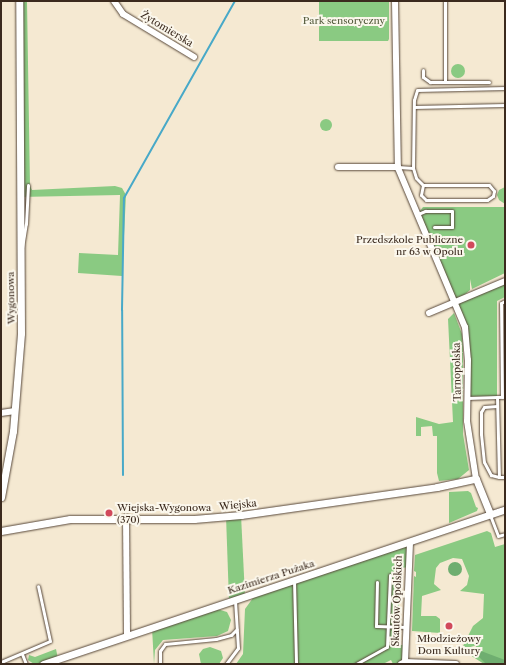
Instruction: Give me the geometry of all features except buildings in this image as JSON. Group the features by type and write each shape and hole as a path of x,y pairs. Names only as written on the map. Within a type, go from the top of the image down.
{"street":[{"name":"Wygonowa","path":"1,497 15,411 21,334 19,1"},
{"name":"Żytomierska","path":"114,1 123,14 194,57"},
{"name":"Tarnopolska","path":"395,1 398,167 416,215 456,302 465,327 467,344 467,427 476,479 490,514"},
{"path":"338,167 398,167"},
{"path":"429,313 505,281"},
{"path":"1,413 15,411"},
{"name":"Wiejska","path":"1,531 70,519 194,519 233,516 437,487 476,479"},
{"name":"Kazimierza Pużaka","path":"43,664 127,634 410,542 505,509"},
{"path":"126,518 127,634"},
{"name":"Skautów Opolskich","path":"410,542 403,663 456,664"}],"lane":[{"path":"445,1 445,82"},
{"path":"423,70 426,81 489,82"},
{"path":"423,185 414,174 413,168 415,92 418,90 505,88"},
{"path":"414,107 505,105"},
{"path":"398,167 413,168"},
{"path":"20,251 25,245 28,185"},
{"path":"423,185 489,185 494,191 493,196 487,200 426,200 421,195 423,185"},
{"path":"416,215 425,212 452,211 452,227 434,227"},
{"path":"467,398 503,397 500,303 505,301"},
{"path":"497,397 499,478"},
{"path":"497,406 484,407 481,412 481,434 484,462 491,475 499,478 505,477"},
{"path":"490,514 498,536 505,534"},
{"path":"356,664 386,648 390,575"},
{"path":"294,580 296,664"},
{"path":"377,582 376,626 406,628"},
{"path":"1,662 50,641 38,586"},
{"path":"226,664 236,651 237,629 234,599"},
{"path":"160,664 160,651 165,644 216,639 231,635 237,629"},
{"path":"22,654 26,664"}],"green space":[{"path":"19,1 27,1 30,186 32,190 115,186 122,188 126,195 122,276 78,273 79,253 118,255 120,195 19,197"},
{"name":"Park sensoryczny","path":"319,1 389,1 388,41 319,41"},
{"path":"455,64 461,64 465,68 465,74 461,78 455,78 451,74 451,68"},
{"path":"324,119 328,119 332,125 328,131 324,131 320,127 320,123"},
{"path":"505,187 505,204 499,200 497,195 499,190"},
{"path":"423,207 505,207 505,273 472,289 470,279 470,290 457,301 505,281 505,297 497,301 497,397 467,398 465,329 417,215"},
{"path":"454,313 462,334 463,434 469,470 458,479 439,481 437,473 437,436 433,436 432,426 421,427 421,436 416,436 416,417 439,424 453,422 448,319"},
{"path":"468,491 471,493 476,507 478,508 477,511 449,523 449,492"},
{"path":"241,515 245,596 229,601 226,516"},
{"path":"487,531 491,533 495,547 505,544 505,664 484,664 470,655 477,645 461,650 473,626 483,618 484,594 460,591 467,585 469,576 462,559 453,558 440,563 436,568 434,584 441,590 422,596 421,616 436,616 440,619 440,633 412,631 414,576 416,577 416,572 414,571 415,555"},
{"path":"410,542 409,567 401,568 397,645 406,645 401,664 393,664 391,660 383,664 236,664 243,654 245,609 258,591"},
{"path":"455,562 460,564 462,569 460,574 455,576 450,574 448,569 450,564"},
{"path":"210,607 227,612 231,620 228,631 217,636 163,640 155,650 154,664 152,628"},
{"path":"210,647 221,651 223,658 219,664 201,664 199,654 203,649"},
{"path":"56,649 58,659 43,664 34,664 28,660 29,655 35,657"},
{"path":"481,651 505,660 505,664 485,663 477,655"}],"waterway":[{"path":"123,475 122,310 124,198 235,1"}],"place":[{"name":"Przedszkole Publiczne nr 63 w Opolu","path":"471,245"},
{"name":"Wiejska-Wygonowa (370)","path":"109,513"},
{"name":"Młodzieżowy Dom Kultury","path":"449,626"}]}
